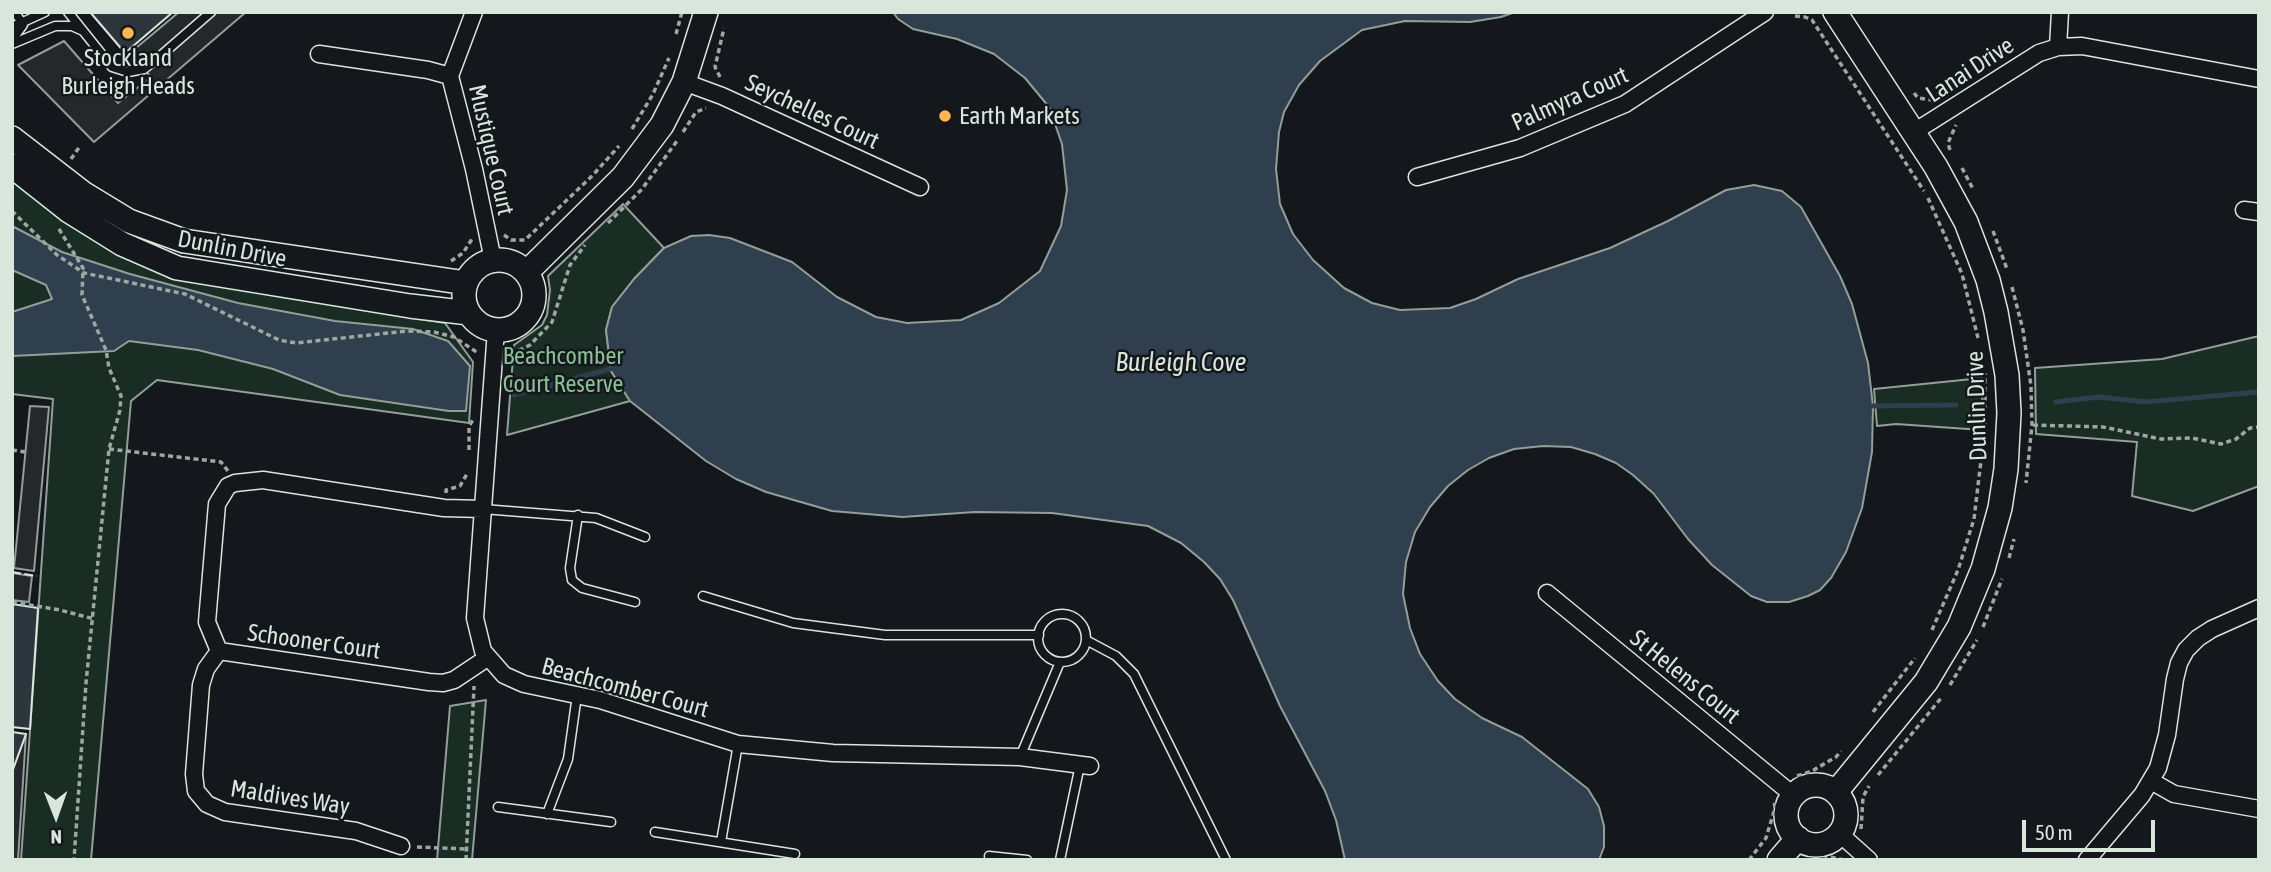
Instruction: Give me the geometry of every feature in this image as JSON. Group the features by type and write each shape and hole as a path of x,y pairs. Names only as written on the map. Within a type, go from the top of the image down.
{"street":[{"name":"Mustique Court","path":"474,12 450,76 474,169 493,260"},
{"name":"Palmyra Court","path":"1417,177 1520,148 1625,103 1765,12"},
{"name":"Dunlin Drive","path":"1835,12 1952,192 1978,250 1989,280 2001,333 2009,413 2006,469 1992,538 1983,569 1959,627 1926,682 1836,792"},
{"path":"2058,47 2060,12"},
{"path":"527,272 623,177 643,152 662,125 715,19"},
{"name":"Lanai Drive","path":"1914,132 2039,53 2058,47 2082,46 2259,79"},
{"path":"319,54 428,70 450,76"},
{"name":"Seychelles Court","path":"684,82 722,96 920,187"},
{"name":"Dunlin Drive","path":"12,138 83,193 129,221 184,241 466,283"},
{"name":"Dunlin Drive","path":"12,166 69,211 121,244 177,268 469,313"},
{"path":"493,260 511,261 527,272 535,291 531,311 516,326 496,330 476,321 465,304 466,283 476,268 493,260"},
{"path":"487,658 479,642 475,618 482,509 481,420 494,356 496,330"},
{"path":"235,482 263,480 444,508 482,509"},
{"name":"Schooner Court","path":"235,482 223,492 216,510 207,622 219,651 429,682 447,682 487,658"},
{"name":"St Helens Court","path":"1547,593 1790,785"},
{"path":"2087,860 2132,808 2151,781 2164,751 2175,679 2186,650 2197,638 2211,629 2259,608"},
{"name":"Maldives Way","path":"219,651 206,669 201,685 194,774 196,791 207,804 225,812 361,832 401,846"},
{"name":"Beachcomber Court","path":"487,658 513,680 600,700 738,744 833,753 1020,757 1085,766"},
{"path":"2151,781 2174,794 2259,809"},
{"path":"1790,785 1801,789 1819,785 1836,792 1846,808 1840,834 1824,844 1815,845 1798,838 1791,831 1786,813 1790,785"},
{"path":"1840,834 1869,860"},
{"path":"1779,860 1798,838"}],"lane":[{"path":"12,42 22,29 22,22 15,12"},
{"path":"12,27 45,12"},
{"path":"68,12 112,67 128,72 144,69 211,12"},
{"path":"12,42 60,26 75,27 86,34"},
{"path":"482,509 596,518 645,537"},
{"path":"578,515 570,568 572,580 582,588 635,602"},
{"path":"703,596 793,623 885,635 1039,635"},
{"path":"1069,615 1082,624 1086,640 1081,653 1075,658 1060,662 1053,660 1042,650 1039,635 1041,627 1052,616 1069,615"},
{"path":"1086,640 1116,656 1134,674 1226,860"},
{"path":"1020,757 1060,662"},
{"path":"547,814 568,759 577,695"},
{"path":"721,842 738,744"},
{"path":"1060,860 1085,766"},
{"path":"498,807 611,822"},
{"path":"655,831 794,854"},
{"path":"989,856 1027,860"}],"path":[{"path":"675,37 682,12"},
{"path":"1795,16 1812,20 1926,193 1962,274 1979,344"},
{"path":"715,19 715,67 721,79"},
{"path":"498,233 502,232 511,240 524,240 605,163 642,114 672,49"},
{"path":"1910,88 1918,98 1939,98"},
{"path":"68,162 80,146"},
{"path":"12,211 57,255 84,273 185,294 288,342 407,331 434,332 454,337 475,353"},
{"path":"510,354 530,345 552,322 570,265 583,247"},
{"path":"74,860 86,683 109,449 120,410 121,396 109,368 106,351 82,295 84,273"},
{"path":"2024,330 2029,363 2032,425 2029,471"},
{"path":"1930,634 1958,570 1976,508 1985,427 1984,368"},
{"path":"469,458 469,426 481,420"},
{"path":"2032,425 2103,427 2161,439 2192,438 2221,444 2236,439 2250,428 2259,427"},
{"path":"109,449 221,462 235,482"},
{"path":"12,450 25,452"},
{"path":"444,508 446,489 460,486 468,469"},
{"path":"12,602 94,619"},
{"path":"1867,720 1917,656"},
{"path":"466,860 474,686 467,672"},
{"path":"1790,785 1802,775 1836,757 1842,750"},
{"path":"1749,860 1766,838 1775,808 1775,801 1769,794"},
{"path":"401,846 467,849"},
{"path":"1823,860 1843,860"}],"green space":[{"path":"12,175 85,231 170,278 445,323 473,362 469,423 157,380 131,401 91,860 21,860 53,399 12,394"},
{"name":"Beachcomber Court Reserve","path":"623,204 664,248 612,307 606,330 611,371 630,401 507,435 514,345 542,325 547,315 550,290 548,276"},
{"path":"2259,336 2259,486 2193,511 2132,496 2137,442 2036,434 2035,368 2162,359"},
{"path":"1982,378 1982,430 1896,424 1877,426 1874,389"},
{"path":"486,700 472,860 437,860 450,706"}],"shaded area":[{"path":"179,12 246,12 94,142 18,65 64,41 118,103 151,77 130,53"},
{"path":"30,406 49,407 34,571 14,568"},
{"path":"12,573 32,576 29,602 12,600"},
{"path":"26,734 18,860 12,860 12,772"}],"water":[{"name":"Burleigh Cove","path":"893,12 1515,12 1470,22 1405,21 1362,30 1320,61 1299,85 1284,112 1279,132 1276,169 1280,204 1293,234 1313,260 1344,288 1372,303 1400,310 1450,308 1476,299 1518,279 1610,248 1726,190 1754,185 1782,191 1801,207 1840,276 1852,304 1868,363 1873,406 1872,452 1862,508 1846,552 1831,578 1820,590 1789,602 1767,602 1751,596 1712,565 1688,539 1654,494 1633,475 1616,463 1571,447 1514,449 1489,458 1448,486 1430,507 1415,532 1406,562 1403,594 1410,628 1420,654 1438,681 1455,699 1482,718 1522,737 1588,789 1599,807 1604,826 1604,847 1599,860 1345,860 1336,820 1325,791 1280,706 1233,600 1220,579 1204,562 1181,543 1148,526 1052,513 975,512 902,517 832,511 766,492 736,479 706,461 630,401 611,371 606,330 612,307 664,248 691,236 730,238 792,262 837,297 876,317 907,323 961,320 999,303 1040,271 1061,226 1067,190 1062,144 1049,107 1025,78 994,54 957,39 913,29"},
{"path":"12,226 62,252 130,274 238,303 335,321 413,329 448,341 470,366 466,411 449,411 340,395 273,369 198,350 129,341 114,351 12,356 12,312 52,299 46,285 12,270"}],"building":[{"name":"Stockland Burleigh Heads","path":"90,12 173,12 125,53"},
{"path":"12,604 38,608 30,729 12,727"},
{"path":"12,732 26,734 12,772"}],"waterway":[{"path":"514,395 610,369"},
{"path":"2056,402 2099,397 2145,402 2259,392"},
{"path":"1873,406 1956,405"}],"fence":[{"path":"12,572 37,576"}],"place":[{"name":"Stockland Burleigh Heads","path":"128,33"},
{"name":"Earth Markets","path":"945,116"}]}
